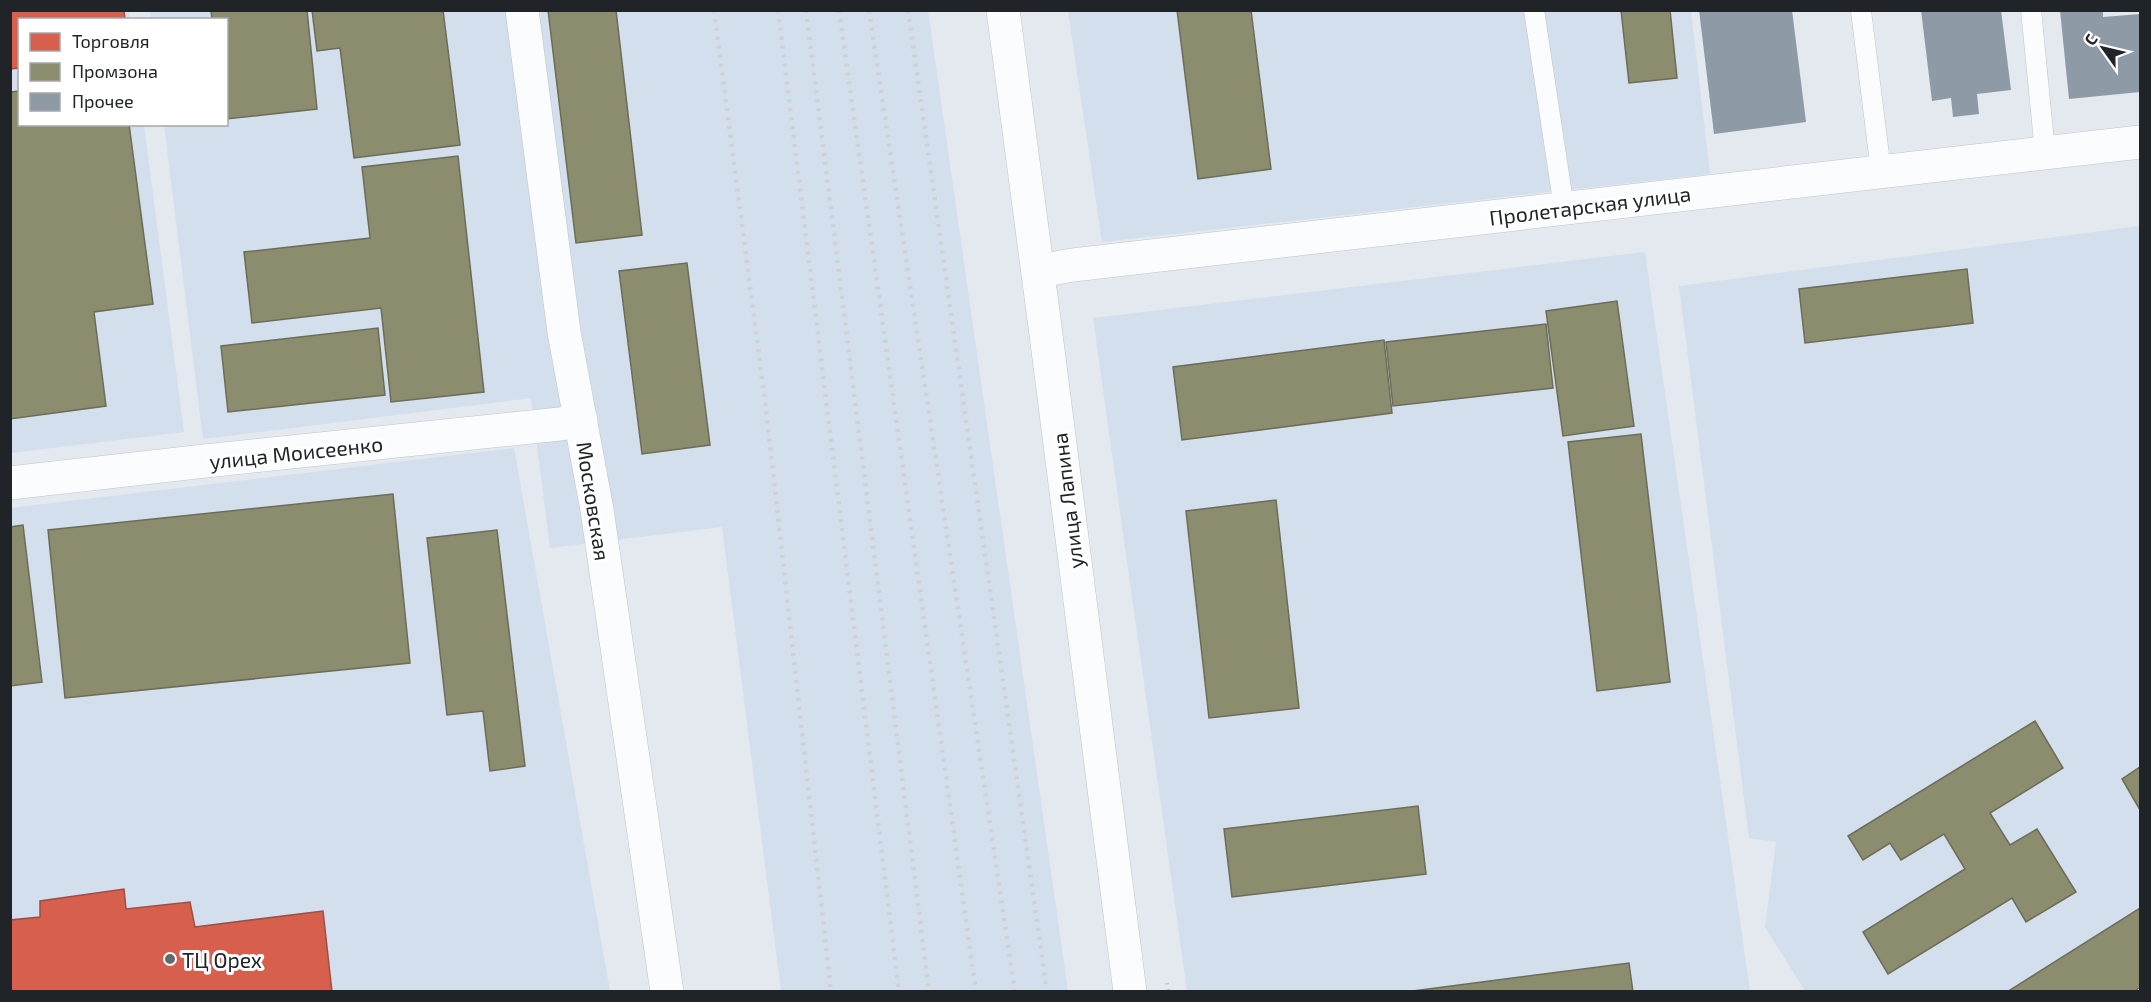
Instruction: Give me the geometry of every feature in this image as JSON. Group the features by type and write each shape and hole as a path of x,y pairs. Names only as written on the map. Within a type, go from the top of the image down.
{"street":[{"name":"Московская","path":"522,10 564,332 598,522 668,992"},
{"name":"улица Лапина","path":"1004,10 1130,992"},
{"name":"Пролетарская улица","path":"1039,271 1073,265 2140,142"},
{"name":"улица Моисеенко","path":"10,483 581,420"}],"lane":[{"path":"1534,10 1564,208"},
{"path":"2031,10 2045,152"},
{"path":"1861,11 1881,171"}],"shaded area":[{"path":"11,11 129,11 130,18 18,18 18,126 144,126 184,432 11,453"},
{"path":"150,11 928,11 1068,991 781,991 722,527 550,548 531,398 203,439 164,126 228,126 228,18 151,18"},
{"path":"1068,11 1691,11 1710,174 1102,242"},
{"path":"2140,226 2140,991 1805,991 1765,927 1776,842 1749,838 1679,286"},
{"path":"1645,252 1750,991 1187,991 1093,318"},
{"path":"514,448 610,991 11,991 10,508"}],"building: Торговля":[{"path":"10,10 124,10 125,18 18,18 18,68 10,69"},
{"name":"ТЦ Орех","path":"124,889 126,909 190,902 195,927 323,911 332,992 10,992 10,920 40,917 40,901"}],"building: Промзона":[{"path":"211,10 307,10 317,109 228,119 228,18 212,18"},
{"path":"312,10 443,10 460,145 354,158 340,48 317,51"},
{"path":"548,10 616,10 642,235 576,243"},
{"path":"1177,10 1251,10 1271,169 1198,179"},
{"path":"1621,10 1670,10 1677,78 1629,83"},
{"path":"18,91 18,126 129,126 153,304 94,312 106,406 10,419 10,92"},
{"path":"458,156 484,392 391,402 381,308 252,323 244,252 370,238 362,167"},
{"path":"687,263 710,445 642,454 619,271"},
{"path":"1967,269 1973,323 1805,343 1799,289"},
{"path":"1617,301 1634,426 1563,436 1546,311"},
{"path":"1546,324 1553,388 1393,406 1386,342"},
{"path":"378,328 385,395 228,412 221,346"},
{"path":"1384,340 1392,413 1182,440 1173,367"},
{"path":"1641,434 1670,682 1597,691 1568,442"},
{"path":"393,494 410,663 65,698 48,530"},
{"path":"1276,500 1299,708 1209,718 1186,511"},
{"path":"23,525 42,682 10,686 10,527"},
{"path":"497,530 525,766 490,771 483,711 447,715 427,538"},
{"path":"2035,721 2063,768 1990,813 2010,845 2037,829 2076,892 2026,922 2012,898 1888,974 1863,932 1965,869 1944,834 1901,860 1890,843 1863,860 1848,836"},
{"path":"2140,767 2140,810 2122,779"},
{"path":"1418,806 1426,874 1232,897 1224,829"},
{"path":"2140,908 2140,987 2134,992 2007,992"},
{"path":"1629,963 1633,992 1405,992"}],"building: Прочее":[{"path":"1699,10 1792,10 1806,122 1714,134"},
{"path":"1921,10 2001,10 2011,90 1977,94 1979,114 1953,117 1951,98 1932,101"},
{"path":"2060,10 2103,10 2103,17 2140,14 2140,92 2069,99"}],"railway":[{"path":"714,10 765,401 831,992"},
{"path":"778,10 899,992"},
{"path":"806,10 929,992"},
{"path":"839,10 976,992"},
{"path":"869,10 1015,992"},
{"path":"908,10 1047,992"}],"place":[{"name":"ТЦ Орех","path":"170,959"}]}
